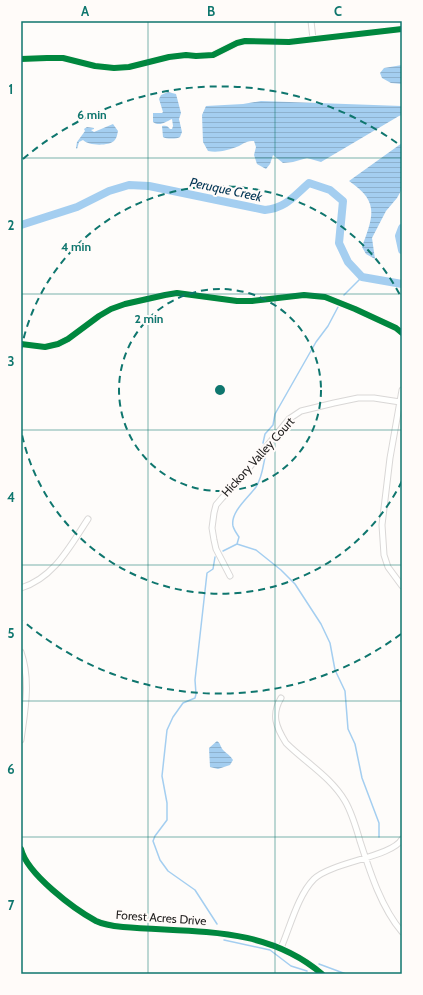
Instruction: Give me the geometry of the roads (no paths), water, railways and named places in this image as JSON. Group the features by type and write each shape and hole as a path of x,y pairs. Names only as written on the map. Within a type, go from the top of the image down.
{"street":[{"path":"311,21 313,39"},
{"path":"21,59 63,58 95,66 114,68 129,67 169,57 186,55 213,55 237,42 288,42 402,29"},
{"path":"21,344 34,347 45,347 58,344 68,339 111,309 125,304 165,295 177,294 237,301 304,295 325,297 396,328 402,333"},
{"path":"402,390 390,458 382,525 384,555 388,567 402,586"},
{"name":"Hickory Valley Court","path":"230,576 216,550 214,540 212,528 216,505 240,479 289,419 301,411 358,398 374,398 400,402"},
{"path":"21,588 33,584 52,569 63,556 88,519"},
{"path":"21,652 26,671 27,690 21,740"},
{"path":"281,698 275,708 275,716 281,736 286,743 338,791 352,815 366,858 388,913 402,932"},
{"path":"281,948 300,902 314,880 324,872 393,847 402,839"},
{"name":"Forest Acres Drive","path":"21,849 22,856 30,868 55,892 85,915 106,925 236,935 260,940 281,948 303,960 322,974"}],"water":[{"path":"402,65 402,84 391,83 382,78 380,73 384,68"},
{"path":"168,92 176,94 181,113 179,119 182,132 180,137 176,138 163,137 162,126 167,126 172,129 172,119 160,124 153,122 153,113 163,112 159,99 161,95"},
{"path":"261,101 402,106 402,115 321,162 307,158 283,163 273,155 270,164 266,169 257,164 254,155 256,147 254,141 244,143 224,151 208,151 203,142 202,115 206,106 243,104"},
{"path":"113,124 118,131 116,138 111,143 98,145 83,140 79,142 77,149 76,148 77,142 85,131 84,129 87,127 94,128 91,130 94,132"},
{"path":"402,143 402,189 397,198 386,211 372,238 375,259 366,254 362,247 371,218 370,203 366,196 349,181"},
{"path":"217,741 223,750 233,760 230,765 218,769 210,767 209,748"}],"waterway":[{"name":"Peruque Creek","path":"21,225 77,207 109,191 129,185 149,186 265,210 279,207 284,204 309,183 330,190 343,201 339,243 348,262 362,277 402,284"},
{"name":"Peruque Creek","path":"402,228 399,236 402,250"},
{"path":"344,295 362,277"},
{"path":"263,443 265,434 273,425 275,414 338,307"},
{"path":"237,544 239,537 233,526 234,515 258,484 265,457"},
{"path":"223,551 237,544 256,550 281,570 295,584 321,624 330,643 335,670 345,691 348,729 355,744 362,778 379,823 379,837"},
{"path":"215,557 213,569 207,573 195,680 196,694 195,698 183,703 173,717 167,730 162,776 167,803 167,820 153,841 160,860 168,871 195,890 217,924"},
{"path":"224,940 270,950 291,966 307,971"},
{"path":"319,964 346,974"}]}
